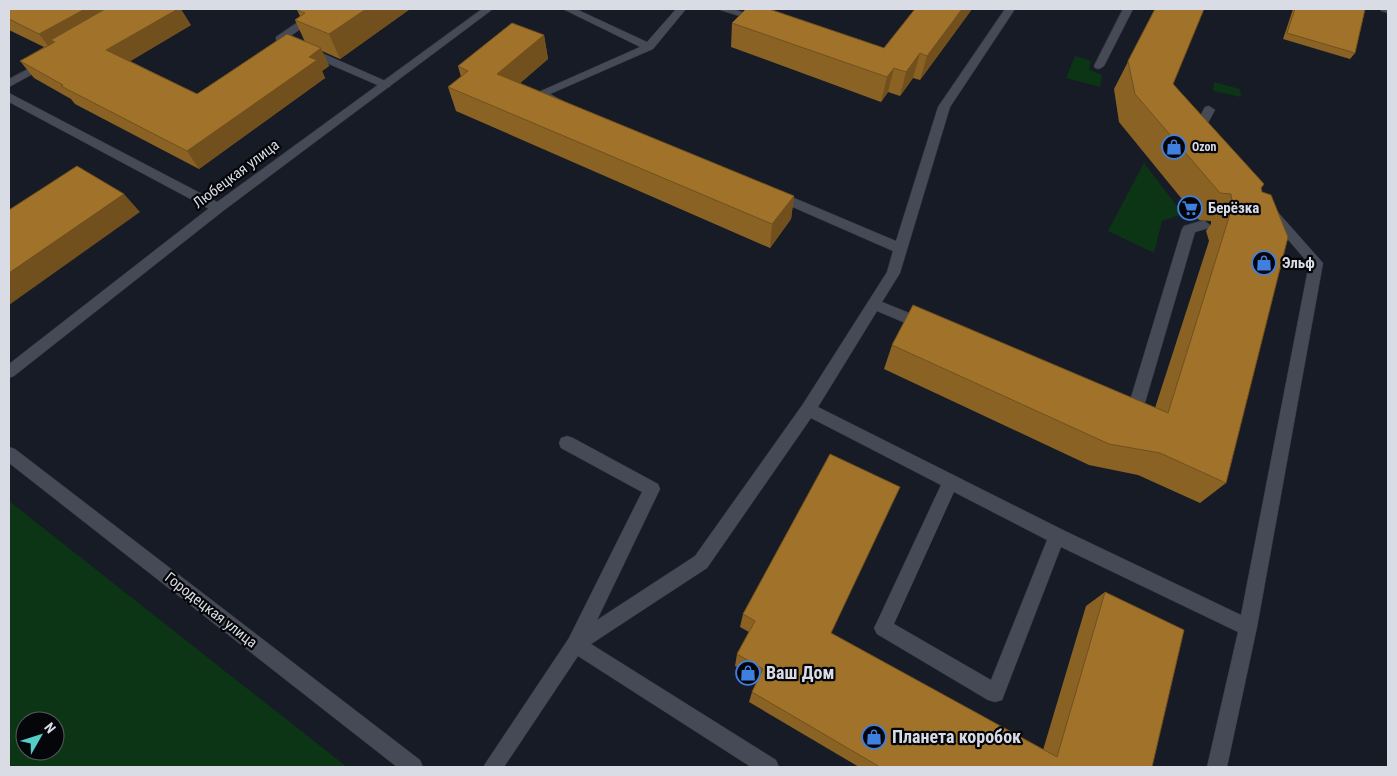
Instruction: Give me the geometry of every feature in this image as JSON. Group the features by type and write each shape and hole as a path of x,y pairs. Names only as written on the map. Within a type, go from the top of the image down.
{"street":[{"path":"323,9 280,38 386,85"},
{"name":"Любецкая улица","path":"9,372 218,208 488,9"},
{"path":"568,9 649,48"},
{"path":"568,105 540,94 649,48 681,9"},
{"path":"722,9 768,22"},
{"path":"575,644 701,562 808,409 893,273 944,107 1010,9"},
{"path":"1099,66 1128,9"},
{"path":"9,84 58,56"},
{"path":"9,97 218,208"},
{"path":"1209,110 1197,133 1210,147"},
{"path":"768,191 900,249"},
{"path":"1217,767 1248,627 1316,262 1262,210"},
{"path":"1116,406 1134,413 1189,228 1204,225"},
{"path":"874,304 937,331"},
{"path":"808,409 1057,536 1248,627"},
{"path":"493,767 575,644 652,489 568,443"},
{"name":"Городецкая улица","path":"9,454 413,767"},
{"path":"950,482 883,628 995,693 1057,536"},
{"path":"575,644 769,767"}],"green space":[{"path":"1075,56 1091,61 1089,69 1102,75 1100,87 1066,78"},
{"path":"1214,82 1240,89 1241,97 1213,91"},
{"path":"1144,163 1183,214 1162,221 1154,253 1108,231"},
{"path":"9,501 347,767 9,767"}],"building":[{"path":"9,9 85,9 39,34 9,19"},
{"path":"105,9 178,9 106,50 197,94 287,34 321,48 309,57 317,60 187,151 61,86 63,85 20,61 55,42 51,40"},
{"path":"366,9 329,34 295,20 305,13 297,10"},
{"path":"746,9 769,9 884,48 915,9 962,9 927,56 920,53 906,72 894,68 887,77 732,23"},
{"path":"1155,9 1204,9 1173,84 1264,184 1261,188 1262,192 1271,195 1288,237 1226,483 1160,453 1109,444 892,345 913,305 1168,413 1230,214 1226,204 1232,202 1231,194 1220,193 1135,94 1128,61"},
{"path":"1295,9 1365,9 1355,53 1287,33"},
{"path":"512,23 544,35 497,74 794,196 772,224 448,87 468,71 458,66"},
{"path":"77,166 124,194 9,273 9,210"},
{"path":"830,454 900,487 831,633 1057,757 1105,592 1184,630 1152,767 880,767 752,692 763,669 737,654 755,621 743,614"}],"place":[{"name":"Ozon","path":"1174,147"},
{"name":"Берёзка","path":"1190,208"},
{"name":"Эльф","path":"1264,263"},
{"name":"Ваш Дом","path":"748,673"},
{"name":"Планета коробок","path":"874,737"}]}
